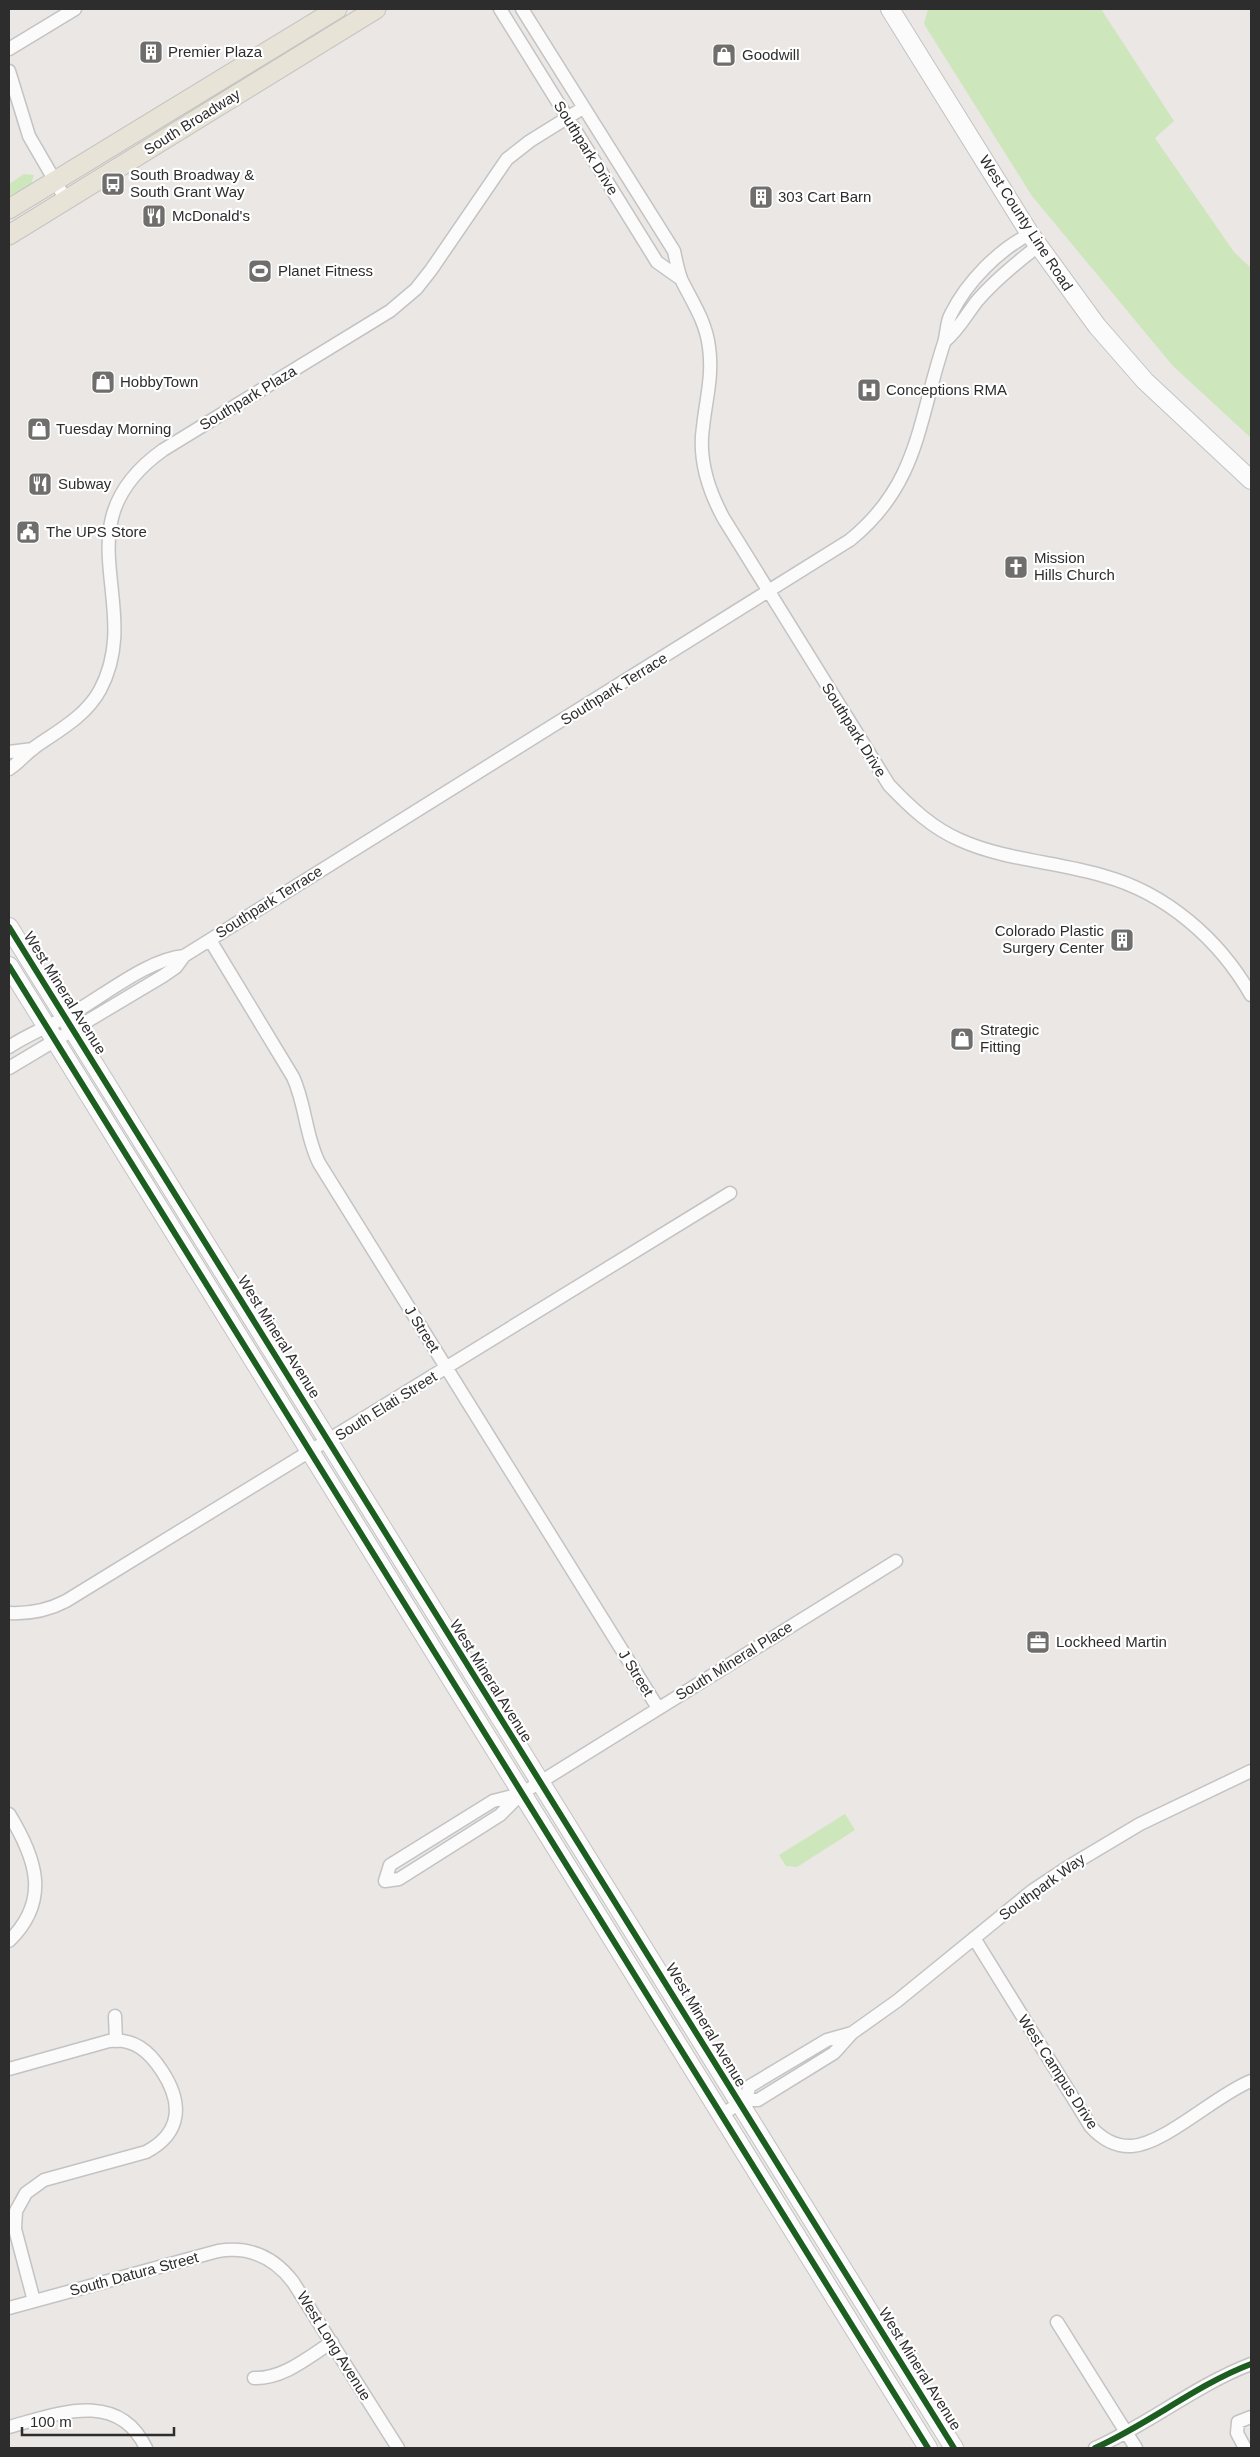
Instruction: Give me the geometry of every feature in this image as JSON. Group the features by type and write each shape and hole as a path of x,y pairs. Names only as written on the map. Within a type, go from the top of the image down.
{"main road":[{"name":"South Broadway","path":"9,209 337,9"},
{"name":"South Broadway","path":"9,235 376,9"},
{"name":"West County Line Road","path":"890,9 1034,240 1097,326 1146,381 1251,480"},
{"name":"West Mineral Avenue","path":"9,927 539,1782 742,2102 954,2448"},
{"path":"9,966 928,2448"}],"street":[{"path":"9,50 75,9"},
{"name":"Southpark Drive","path":"500,9 657,262 681,279"},
{"name":"Southpark Drive","path":"522,9 674,251 681,279 703,321 710,350 711,382 703,427 702,447 708,486 724,519 889,785 910,808 932,825 961,840 990,850 1105,876 1140,890 1169,906 1200,930 1225,956 1251,994"},
{"path":"9,71 24,126 66,200"},
{"name":"Southpark Plaza","path":"9,769 33,749 66,726 87,708 100,692 109,669 115,639 108,548 109,532 113,512 122,494 138,471 163,450 390,311 406,299 431,270 500,167 518,150 583,108"},
{"name":"Southpark Terrace","path":"51,1034 70,1024 151,966 171,958 184,956 850,540 873,520 889,500 905,474 916,448 936,368 945,341 947,322 964,293 990,264 1013,245 1034,240"},
{"name":"Southpark Plaza","path":"9,752 33,749"},
{"name":"J Street","path":"210,940 299,1090 312,1148 319,1163 658,1708"},
{"path":"9,1047 51,1034"},
{"path":"9,1068 51,1034"},
{"name":"South Elati Street","path":"9,1613 25,1614 56,1606 312,1452 730,1194"},
{"name":"South Mineral Place","path":"521,1794 493,1801 390,1865 385,1881 399,1879 500,1815 521,1794 539,1782 896,1561"},
{"name":"Southpark Way","path":"721,2115 742,2102 750,2086 827,2040 852,2032 896,2001 1032,1891 1102,1845 1180,1803 1251,1771"},
{"path":"9,1814 28,1847 35,1869 36,1883 34,1897 26,1920 9,1941"},
{"name":"West Campus Drive","path":"974,1938 1091,2127 1111,2143 1130,2146 1152,2141 1251,2081"},
{"path":"115,2016 116,2041"},
{"path":"9,2069 116,2041 134,2044 150,2054 172,2086 176,2100 176,2115 167,2136 158,2146 146,2152 44,2180 32,2187 21,2200 16,2211 16,2229 34,2301"},
{"name":"South Datura Street","path":"9,2308 218,2251 241,2250 259,2254"},
{"name":"West Long Avenue","path":"259,2254 276,2264 287,2274 398,2448"},
{"path":"1057,2322 1136,2448"},
{"path":"254,2378 268,2378 278,2375 332,2342"},
{"path":"1096,2448 1127,2434 1182,2400 1251,2364"},
{"path":"9,2427 71,2411 96,2410 120,2418 129,2424 146,2448"},
{"path":"1244,2448 1237,2433 1238,2422 1251,2417"},
{"path":"1112,2448 1127,2434"}],"green space":[{"path":"928,9 1101,9 1174,121 1155,138 1234,252 1251,268 1251,438 1173,366 1032,196 924,24"},
{"path":"24,174 34,175 31,184 9,198 9,184"},
{"path":"845,1814 855,1830 797,1867 786,1866 779,1855"}],"cycle path":[{"path":"9,927 954,2448"},
{"path":"9,966 928,2448"},
{"path":"1095,2448 1134,2428 1192,2393 1251,2364"}],"place":[{"name":"Premier Plaza","path":"151,52"},
{"name":"Goodwill","path":"724,55"},
{"name":"South Broadway & South Grant Way","path":"113,184"},
{"name":"303 Cart Barn","path":"761,197"},
{"name":"McDonald's","path":"154,216"},
{"name":"Planet Fitness","path":"260,271"},
{"name":"HobbyTown","path":"103,382"},
{"name":"Conceptions RMA","path":"869,390"},
{"name":"Tuesday Morning","path":"39,429"},
{"name":"Subway","path":"40,484"},
{"name":"The UPS Store","path":"28,532"},
{"name":"Mission Hills Church","path":"1016,567"},
{"name":"Colorado Plastic Surgery Center","path":"1122,940"},
{"name":"Strategic Fitting","path":"962,1039"},
{"name":"Lockheed Martin","path":"1038,1642"}]}
